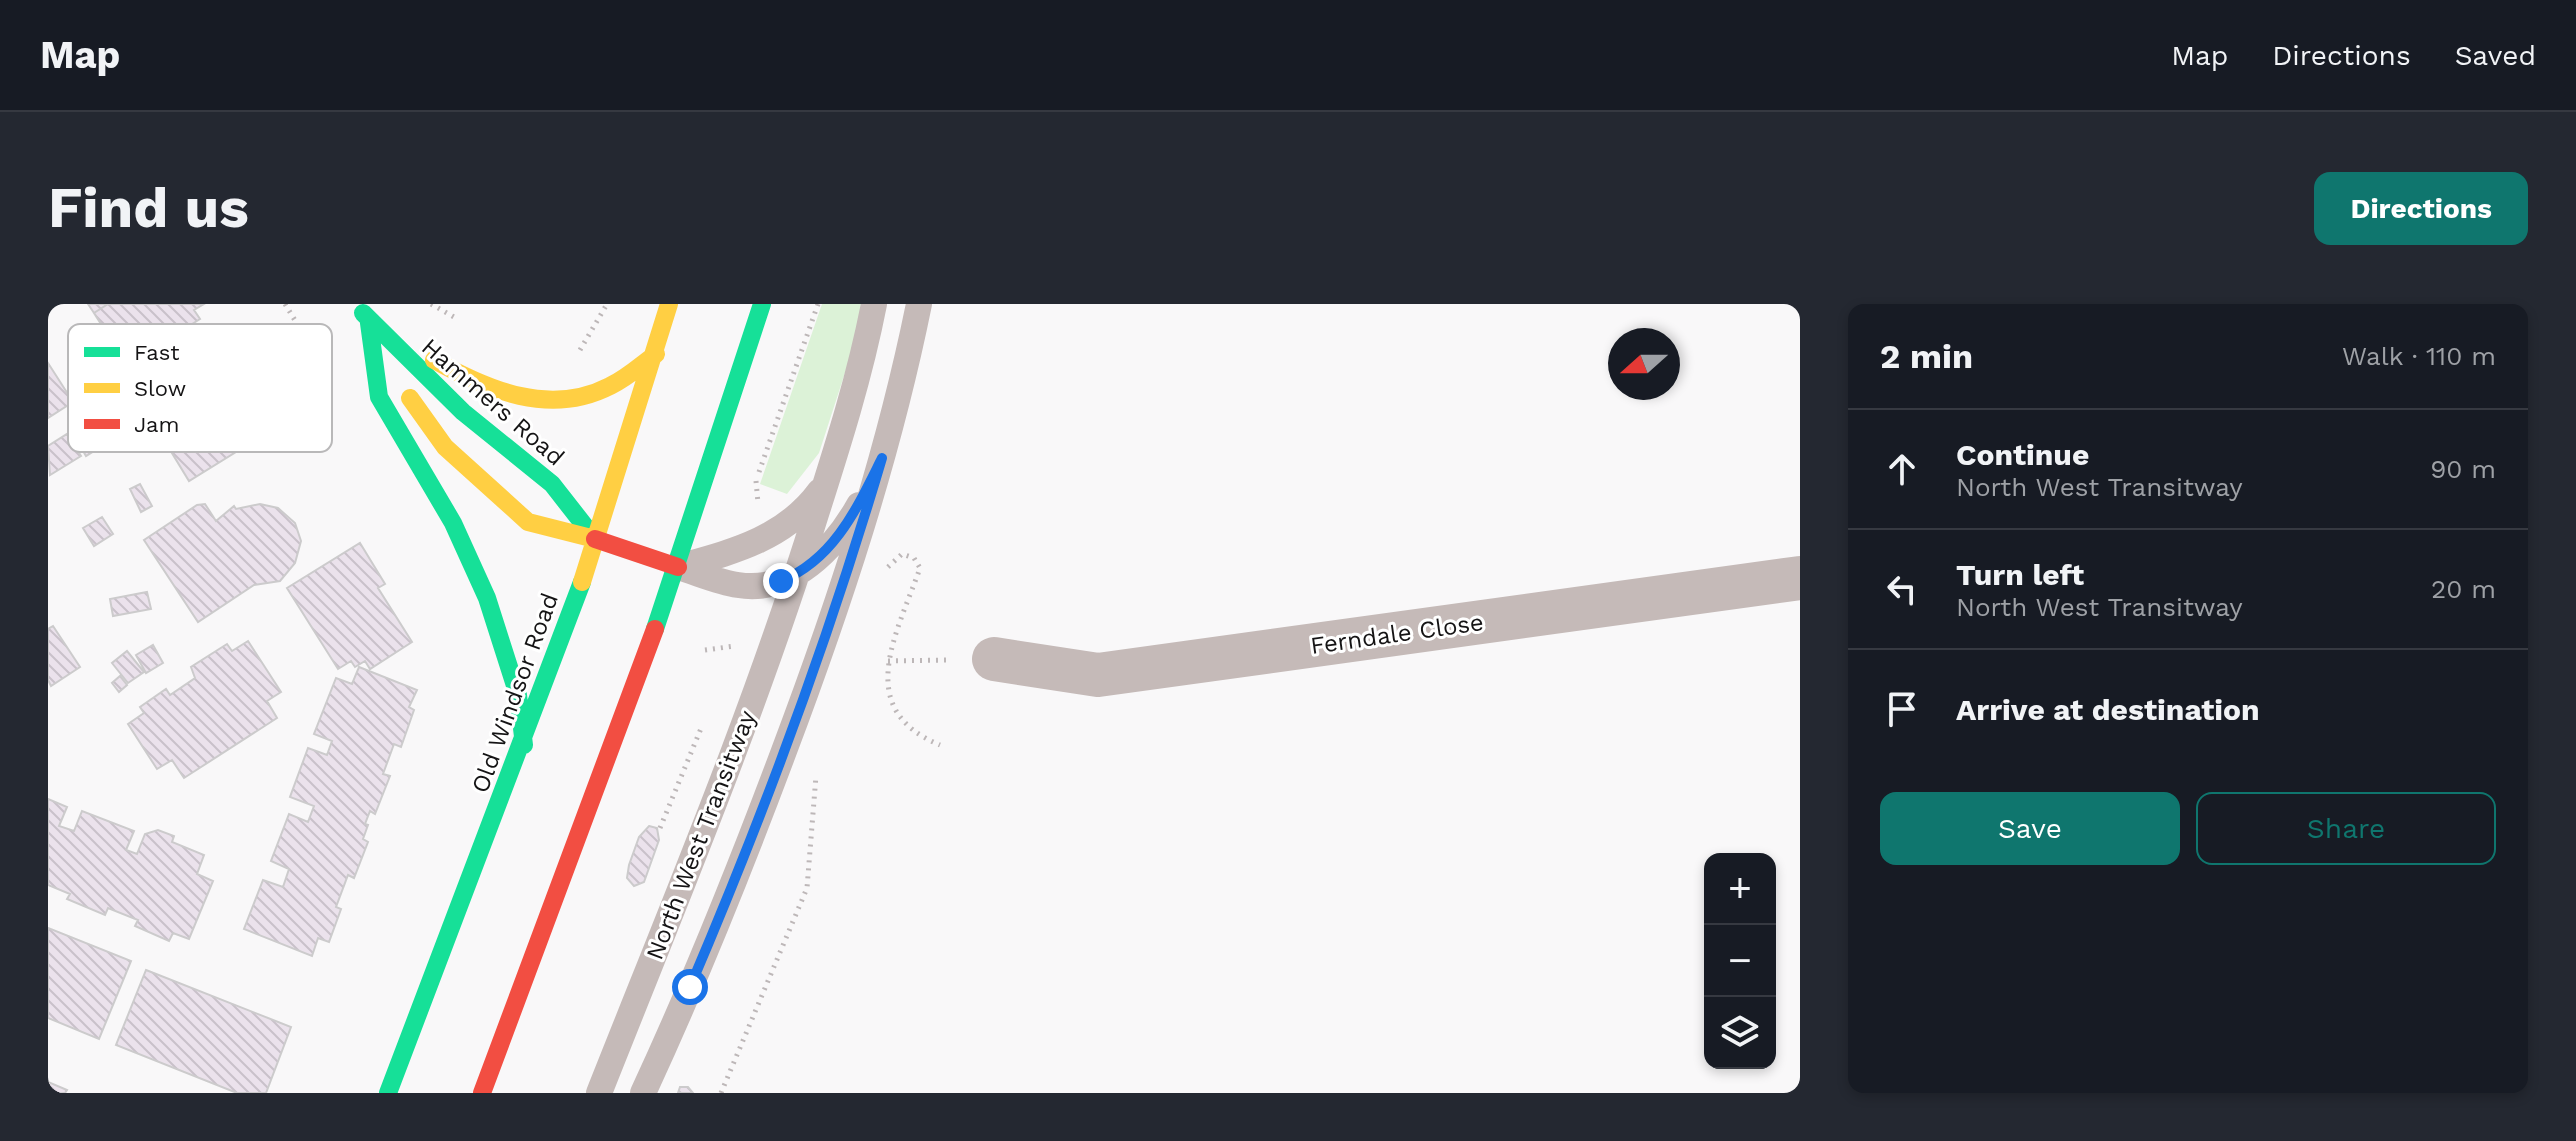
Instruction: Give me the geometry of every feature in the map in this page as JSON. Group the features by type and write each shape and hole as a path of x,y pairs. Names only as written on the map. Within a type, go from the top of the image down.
{"main road":[{"name":"Hammers Road","path":"357,304 369,323 463,412 552,484 595,539"},
{"name":"Old Windsor Road","path":"388,1093 524,745 656,354 669,304"},
{"path":"482,1093 678,567 762,304"},
{"path":"369,323 486,390 527,400 566,399 606,389 656,354"},
{"path":"369,323 399,378 445,447 528,522 595,539 678,567"},
{"path":"369,323 379,397 453,523 487,598 518,695 524,745"}],"street":[{"name":"Ferndale Close","path":"994,659 1098,675 1800,578"}],"lane":[{"name":"North West Transitway","path":"599,1093 772,656 863,360 874,304"},
{"name":"North West Transitway","path":"643,1093 744,861 847,579 882,458 919,304"},
{"name":"North West Transitway","path":"678,567 740,585 759,585 798,574 845,529 882,458"},
{"name":"North West Transitway","path":"678,567 754,545 800,514 826,483"}],"path":[{"path":"431,304 465,323"},
{"path":"569,357 578,353 607,304"},
{"path":"760,515 755,484 818,304"},
{"path":"886,575 890,563 902,554 914,558 920,568 888,661 886,679 889,702 903,723 940,745"},
{"path":"705,650 740,646"},
{"path":"888,661 994,659"},
{"path":"721,1093 807,888 817,771"}],"green space":[{"path":"822,304 861,304 855,342 819,453 787,494 760,484"}],"building":[{"path":"88,304 108,304 94,313"},
{"path":"108,304 204,304 194,310 200,319 192,324 101,324 94,313"},
{"path":"48,363 68,394 68,405 48,418"},
{"path":"67,434 68,452 78,452 81,456 50,475 48,446"},
{"path":"171,452 236,452 189,481"},
{"path":"140,484 152,506 141,512 130,489"},
{"path":"205,504 216,521 234,506 236,509 260,504 278,508 295,523 301,541 295,563 280,581 254,585 198,622 144,540 197,505"},
{"path":"102,517 113,534 94,546 83,528"},
{"path":"360,543 385,584 378,588 412,642 370,669 365,661 355,667 351,661 338,669 287,588"},
{"path":"147,592 151,609 113,616 110,599"},
{"path":"53,626 80,667 51,686 48,680 48,629"},
{"path":"248,641 281,692 267,701 277,718 184,778 172,760 157,769 128,724 144,713 140,707 166,689 170,695 195,678 191,667 227,644 232,651"},
{"path":"153,645 163,663 146,673 136,655"},
{"path":"127,651 144,672 128,683 112,663"},
{"path":"359,667 417,690 409,707 414,710 401,747 394,744 383,774 390,776 375,814 370,811 365,824 368,825 363,839 368,842 354,878 348,875 336,907 341,909 329,942 318,938 312,956 244,929 263,880 283,887 289,869 271,861 289,814 308,822 314,806 290,797 308,748 327,755 332,741 314,734 336,678 352,684"},
{"path":"120,676 127,685 119,692 112,683"},
{"path":"48,799 67,807 59,826 74,831 82,811 134,831 126,850 137,854 145,834 158,830 174,836 172,842 204,855 197,874 213,881 189,939 173,933 169,941 135,926 138,920 108,908 105,915 67,899 70,894 48,885"},
{"path":"649,826 657,828 659,840 644,882 634,886 627,878 629,865 639,837"},
{"path":"48,928 131,961 99,1039 48,1018"},
{"path":"146,970 291,1027 266,1093 237,1093 116,1045"},
{"path":"48,1082 67,1090 65,1093 48,1093"},
{"path":"680,1087 688,1087 693,1093 678,1093"}],"traffic: fast":[{"path":"655,629 762,304"},
{"path":"363,313 463,412 552,484 595,539"},
{"path":"369,323 379,397 453,523 487,598 518,695 524,745"},
{"path":"388,1093 582,582"}],"traffic: slow":[{"path":"582,582 669,304"},
{"path":"434,360 498,390 542,399 565,399 610,386 656,354"},
{"path":"410,398 445,447 528,522 595,539"}],"traffic: jam":[{"path":"595,539 678,567"},
{"path":"482,1093 655,629"}],"route":[{"path":"690,987 744,861 813,673 847,579 882,458 845,529 813,562 798,574 781,581"}]}
